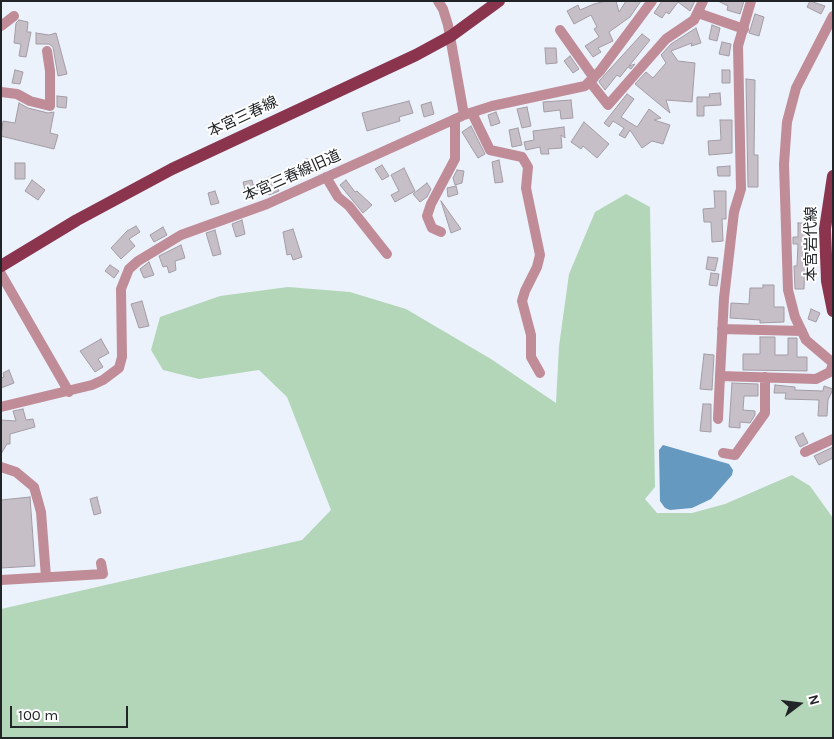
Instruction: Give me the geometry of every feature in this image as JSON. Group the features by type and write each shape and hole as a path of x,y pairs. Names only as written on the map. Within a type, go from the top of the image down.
{"main road":[{"name":"本宮三春線","path":"1,266 77,220 172,169 377,74 451,36 499,1"},
{"name":"本宮岩代線","path":"833,176 825,229 827,281 833,311"}],"street":[{"path":"438,1 443,9 451,36 464,116 454,159 431,204 427,216 432,228 441,232"},
{"path":"592,80 652,1"},
{"path":"560,30 608,105 666,39 680,31 698,14 703,1"},
{"path":"718,419 722,329 734,212 741,189 738,46 750,1"},
{"path":"698,14 744,29"},
{"path":"1,26 14,16"},
{"path":"720,376 816,379 832,368 806,340 795,317 788,290 784,142 796,88 833,16"},
{"path":"1,92 17,94 30,101 50,106 50,71 47,51"},
{"name":"本宮三春線旧道","path":"1,408 69,392 103,380 119,368 122,357 121,289 129,269 138,261 181,235 248,212 464,116 492,106 570,90 592,80"},
{"path":"464,116 490,150 522,156 528,168 526,188 540,255 537,267 522,301 531,335 531,357 540,373"},
{"path":"326,177 338,198 349,206 387,254"},
{"path":"1,274 69,392"},
{"path":"722,329 802,331"},
{"path":"723,452 735,455 764,413 767,402 766,377"},
{"path":"805,452 833,439"},
{"path":"1,467 16,472 34,487 41,512 46,576"},
{"path":"1,580 102,574 101,563"}],"green space":[{"path":"626,194 650,207 655,487 645,499 657,513 692,513 725,504 792,475 810,486 833,518 833,738 1,738 1,609 302,540 331,510 287,397 259,370 199,379 163,370 151,350 160,317 220,296 288,287 350,292 406,309 491,359 556,403 559,346 569,274 595,212"}],"water":[{"path":"663,445 729,464 733,470 732,475 711,499 692,508 670,510 665,508 660,501 659,450"}],"building":[{"path":"606,1 616,1 619,12 626,1 641,1 630,17 609,32 613,41 598,48 601,52 593,57 585,46 599,37 594,29 597,27 591,15 574,24 567,11 578,5 580,10"},
{"path":"662,1 695,1 690,11 678,2 669,14 666,12 662,18 654,13"},
{"path":"718,1 744,1 740,14 727,10 728,6"},
{"path":"810,1 825,6 821,14 807,7"},
{"path":"755,14 764,17 759,36 749,33"},
{"path":"19,20 28,22 27,32 31,32 26,57 19,56 21,44 14,43 16,23"},
{"path":"712,25 720,28 717,41 709,39"},
{"path":"696,28 701,43 691,46 692,43 671,51 678,61 695,63 692,102 666,100 670,113 635,84 646,72 653,78 666,63 661,55 671,44"},
{"path":"36,33 49,35 56,33 67,74 58,76 53,47 49,44 36,44"},
{"path":"642,34 650,40 629,66 635,64 631,69 628,67 620,77 617,75 605,90 599,82 600,80"},
{"path":"722,42 731,44 729,56 719,54"},
{"path":"545,48 556,48 557,63 546,64"},
{"path":"570,56 579,69 573,73 564,61"},
{"path":"15,70 23,72 20,84 12,83"},
{"path":"722,70 730,70 730,83 722,83"},
{"path":"746,79 755,80 754,155 758,155 758,187 748,187"},
{"path":"720,93 721,105 704,106 704,116 697,116 697,97 710,97 709,94"},
{"path":"627,94 634,99 621,117 637,127 649,109 661,118 654,120 670,125 663,144 652,141 642,148 630,130 625,138 619,135 624,128 613,121 609,127 604,123"},
{"path":"57,96 67,97 66,108 57,107"},
{"path":"571,100 573,118 561,119 560,110 544,112 543,102"},
{"path":"409,101 413,113 399,117 400,121 367,131 362,113"},
{"path":"431,102 434,114 424,117 421,105"},
{"path":"19,103 28,108 48,113 54,112 50,133 58,135 54,149 1,136 3,121 15,123"},
{"path":"527,107 531,126 522,128 517,109"},
{"path":"496,112 500,123 491,126 488,115"},
{"path":"720,120 732,120 732,153 709,155 708,141 721,140"},
{"path":"584,122 609,144 597,158 583,146 581,149 571,142"},
{"path":"471,126 485,154 478,158 462,132"},
{"path":"564,127 565,138 561,135 562,148 548,149 549,154 541,154 540,147 526,150 524,142 534,140 533,131"},
{"path":"518,128 522,145 512,147 509,130"},
{"path":"306,159 315,160 314,172 305,171"},
{"path":"499,160 503,182 495,183 492,162"},
{"path":"15,163 25,163 25,179 15,179"},
{"path":"382,165 389,176 382,180 375,169"},
{"path":"730,166 730,176 718,176 717,167"},
{"path":"404,168 415,191 395,202 391,195 399,191 391,175"},
{"path":"457,170 464,171 462,183 455,185 453,178"},
{"path":"271,176 279,191 269,195 266,188 246,194 243,182 252,180 253,185"},
{"path":"32,180 45,190 38,200 25,191"},
{"path":"346,180 355,192 357,191 372,205 363,213 340,185"},
{"path":"427,183 431,189 427,197 420,202 413,194"},
{"path":"456,186 458,194 448,197 447,188"},
{"path":"215,191 219,203 211,205 208,193"},
{"path":"714,191 726,191 726,219 722,219 723,241 712,242 711,222 704,222 703,209 715,208"},
{"path":"441,201 461,229 451,233"},
{"path":"242,220 245,234 236,237 232,224"},
{"path":"798,223 808,223 807,236 812,237 812,244 809,244 809,265 805,265 804,289 795,289 794,266 797,266 798,244 793,244 793,237 798,237"},
{"path":"136,226 140,232 129,239 135,246 121,259 111,248 127,231"},
{"path":"163,227 167,235 154,242 150,235"},
{"path":"293,229 302,257 293,260 291,254 287,255 283,232"},
{"path":"215,230 221,254 213,256 206,233"},
{"path":"181,245 185,258 175,261 176,270 169,273 167,266 163,267 159,256"},
{"path":"708,257 718,258 715,271 706,269"},
{"path":"149,262 154,275 144,278 140,269"},
{"path":"110,265 119,271 114,278 105,271"},
{"path":"711,273 719,274 717,286 709,285"},
{"path":"763,285 774,285 774,307 784,307 784,322 760,323 760,320 730,318 731,303 749,304 750,288 763,288"},
{"path":"142,301 149,326 139,328 131,304"},
{"path":"811,309 820,313 816,322 808,319"},
{"path":"760,337 775,337 775,355 788,355 788,338 797,338 797,357 807,357 807,371 743,370 743,354 760,354"},
{"path":"101,339 109,353 98,359 103,367 95,372 80,351"},
{"path":"704,354 714,355 712,390 700,389"},
{"path":"9,370 14,383 1,388 1,378 4,377 3,373"},
{"path":"732,383 758,384 758,396 744,396 743,410 755,411 755,415 750,423 740,422 740,428 729,427"},
{"path":"775,385 795,387 795,390 823,391 824,386 833,389 828,400 827,416 818,416 819,400 785,399 786,393 774,393"},
{"path":"703,404 711,404 711,432 700,431"},
{"path":"23,409 26,420 33,419 35,427 10,434 10,444 7,444 1,454 1,420 16,421 13,411"},
{"path":"803,433 808,443 800,447 795,437"},
{"path":"833,447 833,458 819,465 814,456"},
{"path":"30,497 35,566 1,568 1,500"},
{"path":"97,497 101,513 94,515 90,499"}]}
